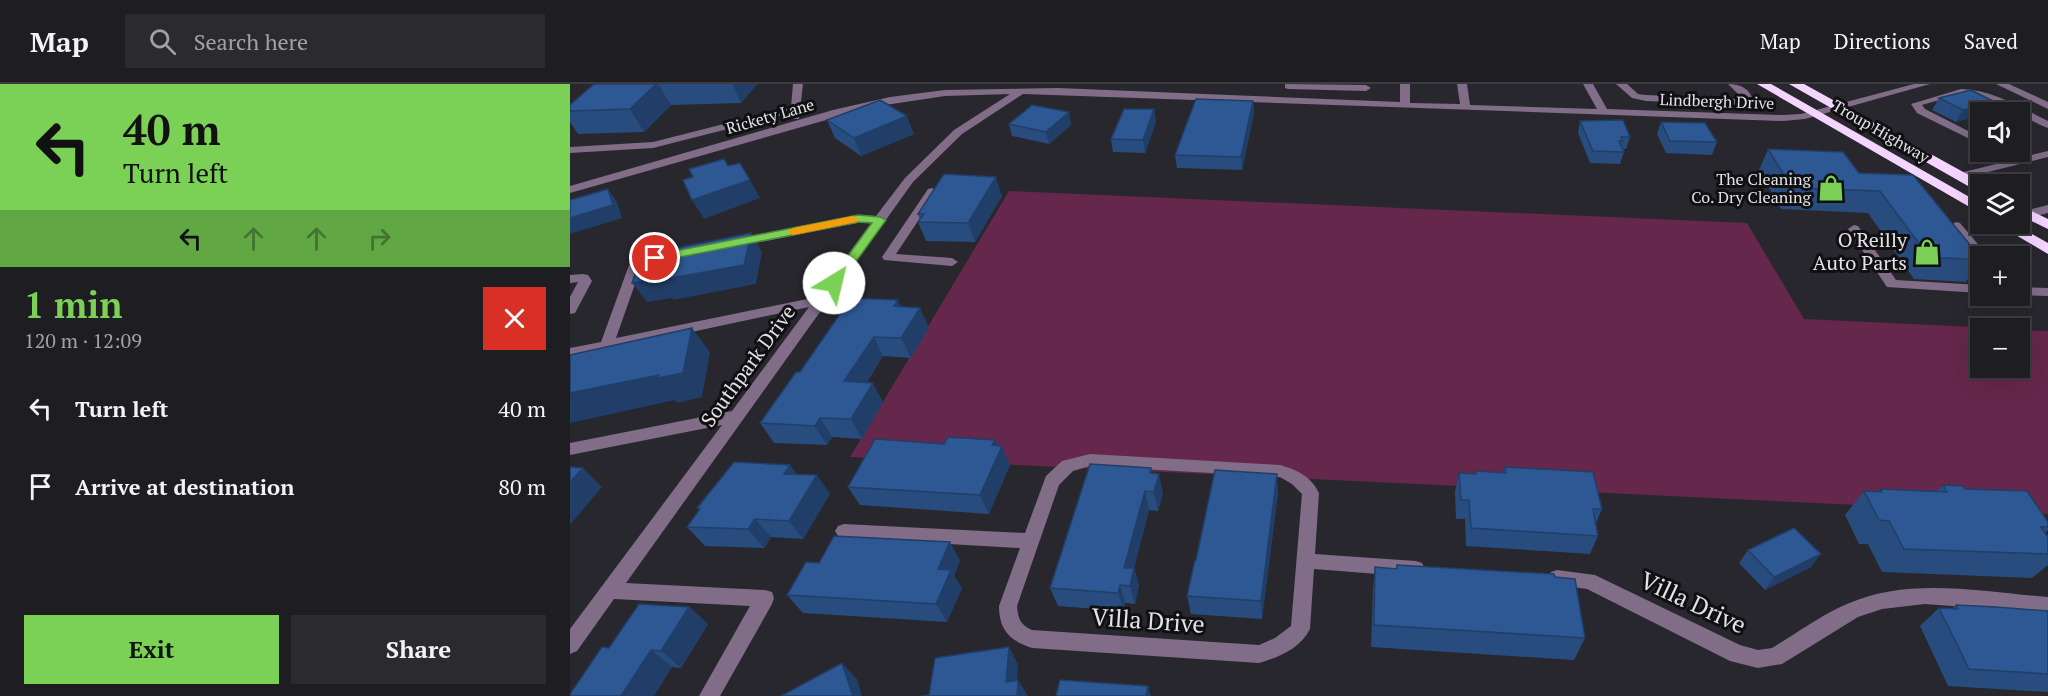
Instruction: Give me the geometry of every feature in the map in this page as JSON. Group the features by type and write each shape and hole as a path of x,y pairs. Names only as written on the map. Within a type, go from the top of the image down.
{"highway":[{"name":"Troup Highway","path":"1763,84 1970,203"},
{"name":"Troup Highway","path":"1795,84 1970,182"},
{"path":"2030,215 2048,225"},
{"path":"2022,234 2048,249"}],"street":[{"path":"794,124 798,84"},
{"name":"Southpark Drive","path":"570,645 821,300 877,248 880,220 916,197 909,180 958,132 1032,84"},
{"path":"1405,84 1405,105"},
{"path":"1462,84 1465,107"},
{"path":"1588,84 1604,112"},
{"path":"1622,84 1635,96 1652,99 1748,102 1747,95 1733,84"},
{"name":"Lindbergh Drive","path":"1019,92 1783,118 1815,114 1925,84"},
{"path":"2001,84 2048,106"},
{"path":"1288,86 1366,86 1365,104"},
{"name":"Rickety Lane","path":"570,190 854,108 907,98 958,92 1019,92"},
{"path":"1970,136 1921,111 1916,104 1961,92 1972,93 1998,102"},
{"path":"570,150 653,146 795,109"},
{"path":"2030,117 2048,125"},
{"path":"2030,159 2048,154"},
{"path":"1960,177 2019,162"},
{"path":"916,197 877,248 888,257 952,262"},
{"path":"2030,212 2048,210"},
{"path":"723,245 858,219 880,220"},
{"path":"1956,226 1973,246"},
{"path":"1854,229 1892,284 1970,288"},
{"path":"607,345 634,268 666,256"},
{"path":"570,279 583,278 585,281 570,310"},
{"path":"2030,291 2048,292"},
{"path":"570,353 821,300"},
{"path":"570,448 737,416"},
{"name":"Villa Drive","path":"1090,460 1280,471 1292,475 1305,484 1311,493 1300,629 1292,639 1274,650 1259,654 1032,639 1022,636 1012,629 1008,618 1008,606 1030,541 1052,482 1068,466 1090,460"},
{"path":"844,531 1030,541"},
{"path":"1305,561 1432,570"},
{"name":"Villa Drive","path":"1536,577 1589,581 1737,654 1758,659 1774,657 1853,610 1882,600 1925,596 2048,605"},
{"path":"609,591 765,598 709,696"}],"shaded area":[{"path":"1009,191 1747,223 1804,319 1970,327 1970,378 2030,378 2030,330 2048,331 2048,514 850,457"}],"building":[{"path":"594,84 656,84 630,109 570,111 570,105"},
{"path":"1971,90 1995,102 1970,102 1970,108 1963,110 1939,98"},
{"path":"1196,99 1253,101 1241,157 1175,155"},
{"path":"880,100 907,116 854,138 827,120"},
{"path":"1032,105 1069,112 1046,132 1009,124"},
{"path":"1124,109 1154,109 1143,140 1111,139"},
{"path":"1623,120 1630,137 1621,137 1623,141 1619,141 1624,152 1593,151 1580,121"},
{"path":"1661,122 1705,123 1717,142 1670,141"},
{"path":"1768,149 1843,152 1859,173 1913,175 1971,246 1970,259 1929,257 1880,191 1792,188"},
{"path":"724,159 728,166 740,163 750,180 692,200 683,180 693,177 689,169"},
{"path":"944,174 996,177 968,223 918,222 924,214 918,214"},
{"path":"608,189 613,205 570,218 570,200"},
{"path":"751,233 744,265 632,283 642,255"},
{"path":"851,298 898,300 894,306 920,308 901,338 874,337 844,381 873,383 851,419 820,418 815,426 760,423 796,372 800,372"},
{"path":"692,328 683,373 658,378 659,375 570,393 570,355"},
{"path":"948,437 995,440 992,445 1002,446 980,495 848,487 875,439 944,444"},
{"path":"734,462 790,465 784,474 817,475 789,521 755,519 748,529 687,527 700,509 697,508"},
{"path":"1090,464 1151,468 1150,473 1159,474 1154,492 1145,491 1124,568 1134,568 1130,586 1120,585 1118,593 1050,588"},
{"path":"570,467 583,468 570,482"},
{"path":"1505,467 1593,472 1602,509 1593,509 1598,536 1471,528 1469,500 1461,500 1459,473 1476,474 1476,471 1506,473"},
{"path":"1215,470 1277,474 1261,601 1187,596"},
{"path":"1943,485 1963,486 1965,489 2027,491 2048,522 2048,527 2041,527 2048,537 2048,554 1904,549 1889,521 1879,520 1864,491 1882,492 1880,489 1947,492"},
{"path":"1794,528 1821,554 1774,577 1748,550"},
{"path":"834,536 950,542 938,569 951,570 936,604 787,595 806,562 819,563"},
{"path":"1397,565 1554,574 1555,577 1575,579 1585,638 1374,625 1375,567 1397,569"},
{"path":"639,604 689,607 661,651 651,650 621,696 570,696 602,647 609,648"},
{"path":"1956,605 2048,611 2048,674 1969,669 1939,608 1958,609"},
{"path":"1009,647 1006,682 1018,680 1017,696 921,696 929,695 935,658"},
{"path":"842,663 853,696 781,696"},
{"path":"1060,680 1148,686 1146,696 1056,696"}],"slow traffic":[{"path":"793,232 853,220"}],"place":[{"name":"The Cleaning Co. Dry Cleaning","path":"1831,188"},
{"name":"O'Reilly Auto Parts","path":"1927,252"}],"route":[{"path":"655,258 858,219 880,220 834,283"}]}
